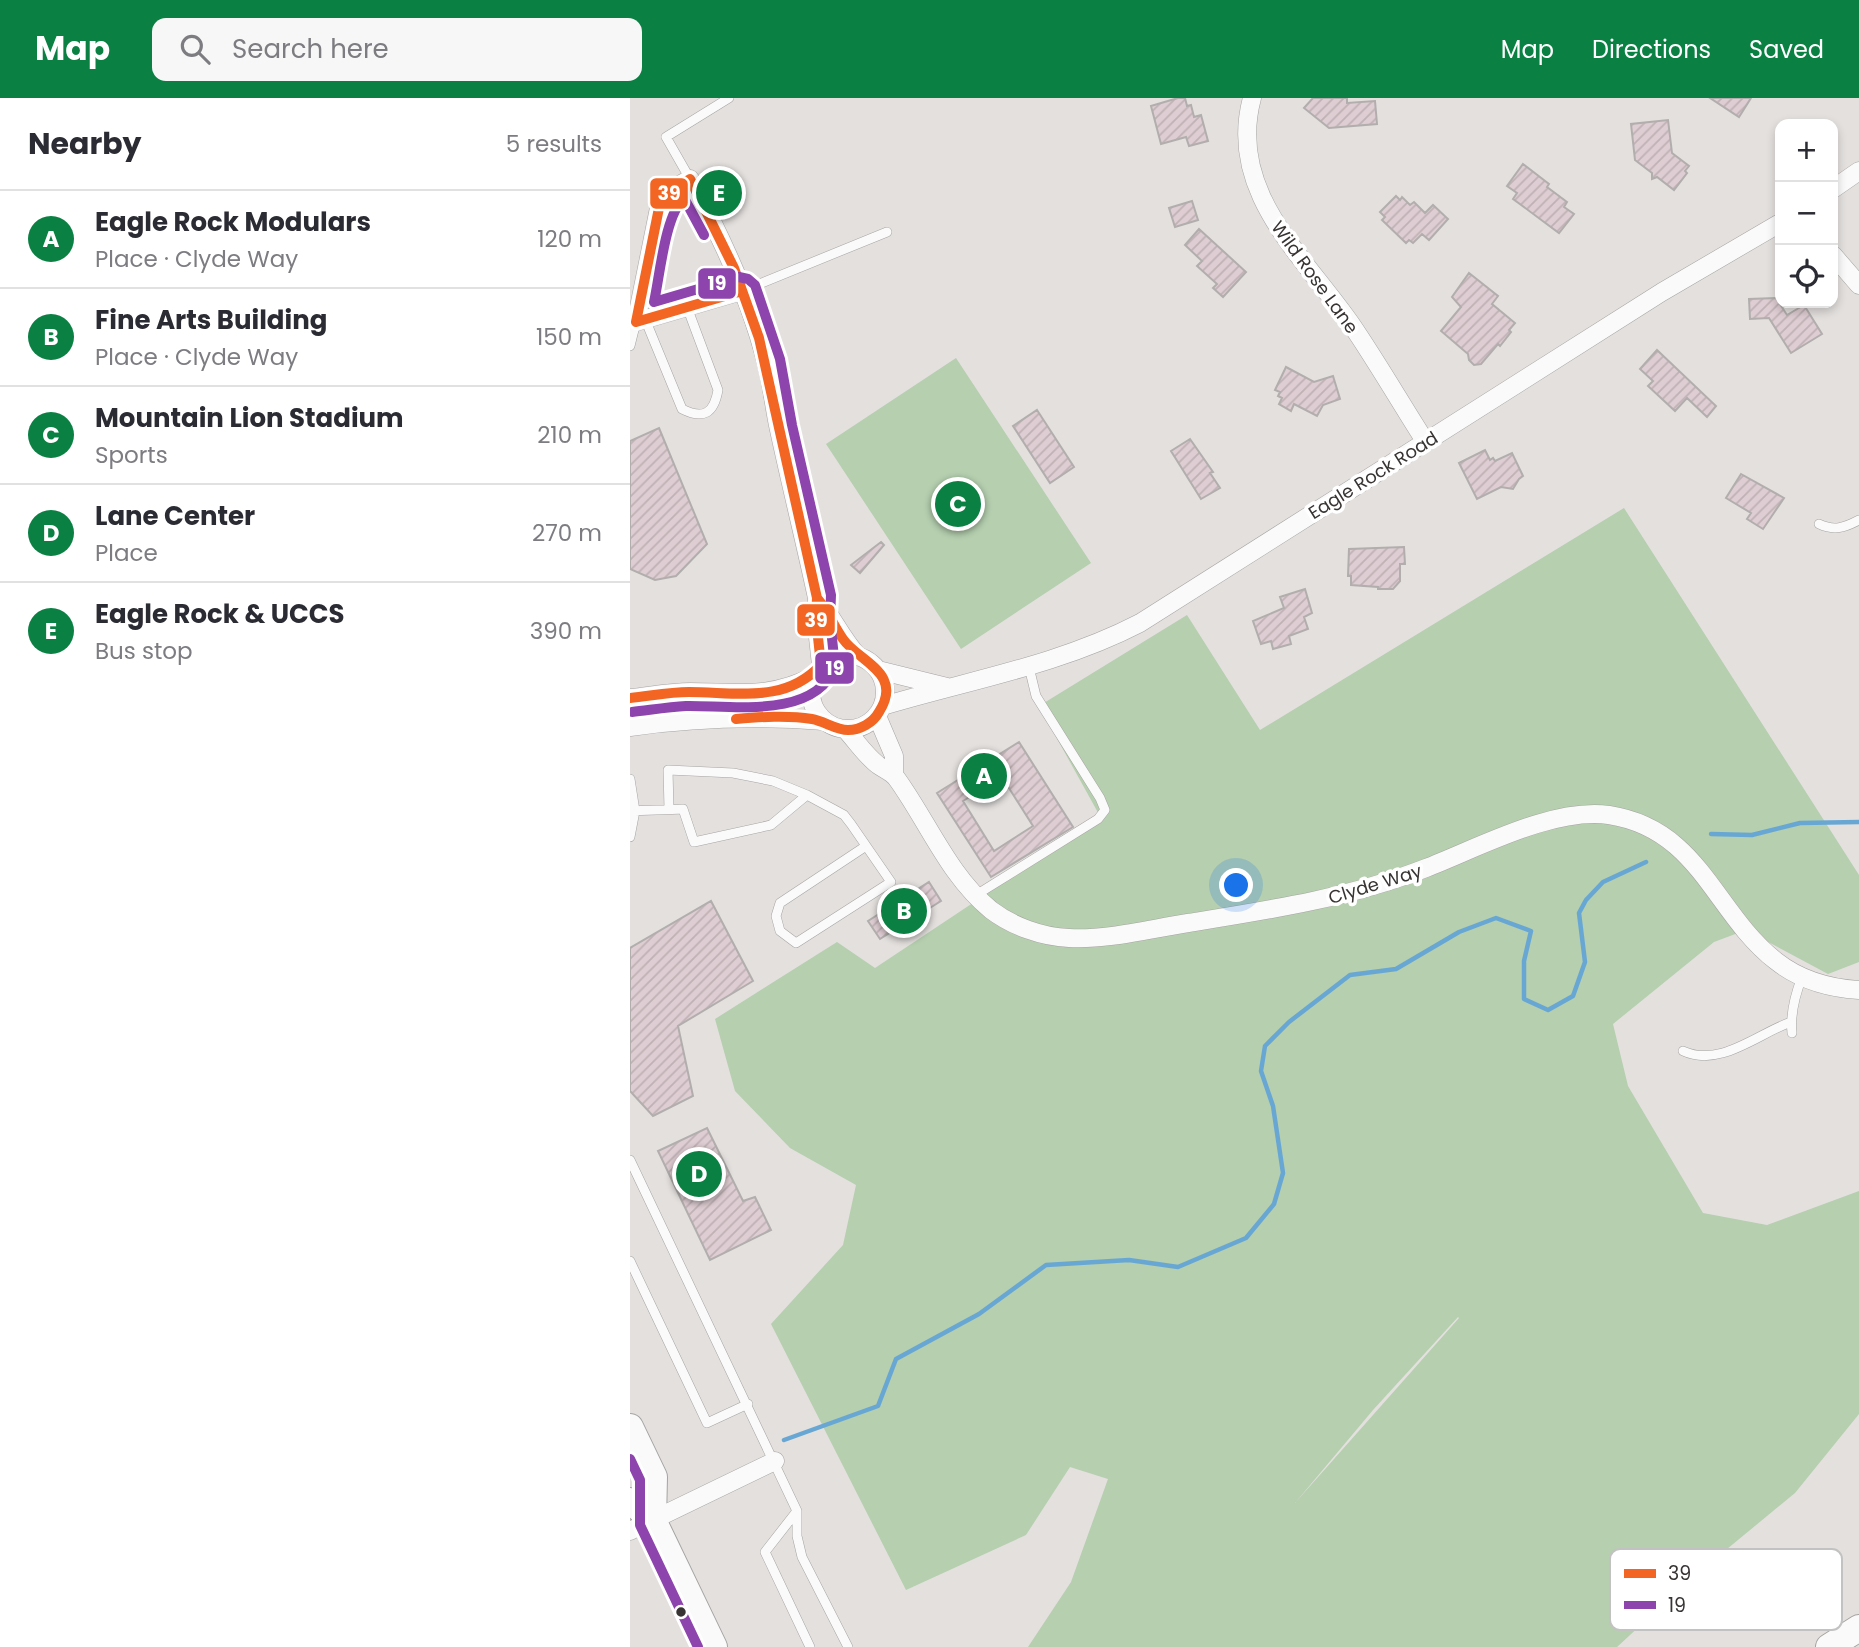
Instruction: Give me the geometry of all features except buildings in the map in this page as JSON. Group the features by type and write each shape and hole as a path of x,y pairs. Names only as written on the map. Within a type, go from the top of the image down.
{"main road":[{"path":"630,1427 654,1477 642,1525"},
{"path":"630,1501 714,1647"},
{"path":"1829,1647 1859,1628"}],"street":[{"name":"Wild Rose Lane","path":"1252,98 1246,149 1261,198 1274,221 1353,327 1425,441"},
{"path":"1838,186 1859,172"},
{"path":"742,291 640,320 659,208 672,189 690,179 716,229 742,291 766,362 778,428 817,598 818,671 810,688 811,701 824,721 846,730 878,765 894,774 894,756 880,711 886,694 884,681 878,670"},
{"name":"Eagle Rock Road","path":"846,730 869,724 880,711 947,687 1029,667 1079,651 1140,623 1670,287 1775,226"},
{"path":"1838,261 1859,285"},
{"path":"817,598 832,616 842,638 857,656"},
{"path":"630,698 688,692 750,694 777,691 794,686 818,671 832,658 857,656"},
{"name":"Eagle Rock Road","path":"857,656 869,661 878,670 947,687"},
{"path":"630,727 746,718 824,721"},
{"name":"Clyde Way","path":"894,774 948,860 976,895 1000,916 1039,933 1068,938 1108,936 1298,905 1354,893 1554,820 1589,814 1607,815 1641,824 1682,850 1762,948 1787,969 1826,986 1859,990"},
{"path":"642,1525 775,1461"}],"lane":[{"path":"690,179 666,137 729,98"},
{"path":"742,291 887,232"},
{"path":"640,320 682,409 693,415 708,413 716,405 718,390 687,307"},
{"path":"630,346 640,320"},
{"path":"1819,524 1829,529 1841,528 1859,520"},
{"path":"976,895 1098,819 1105,810 1036,696 1029,667"},
{"path":"669,809 668,770 733,773 773,781 844,815 866,846 891,882 796,943 779,931 776,916 780,902 866,846"},
{"path":"630,779 630,837"},
{"path":"632,811 683,809 695,842 771,825 807,795"},
{"path":"1683,1051 1702,1057 1715,1055 1791,1027 1796,992 1802,977"},
{"path":"630,1160 775,1461 797,1511 797,1536 802,1557 848,1647"},
{"path":"630,1261 707,1423 748,1404"},
{"path":"797,1511 765,1552 810,1647"}],"green space":[{"path":"956,358 1091,563 961,649 826,444"},
{"path":"1624,508 1859,875 1859,962 1828,974 1746,930 1714,942 1613,1024 1628,1086 1703,1213 1767,1225 1859,1191 1859,1414 1795,1493 1727,1549 1610,1549 1610,1630 1635,1630 1617,1647 1028,1647 1071,1582 1108,1479 1070,1467 1026,1535 906,1590 771,1324 843,1245 856,1185 790,1148 735,1091 715,1019 837,942 875,968 1101,818 1039,706 1187,615 1260,730","holes":["1458,1317 1459,1318 1295,1503 1373,1410"]}],"waterway":[{"path":"1711,834 1752,835 1800,823 1859,822"},
{"path":"784,1440 878,1406 896,1359 979,1314 1046,1265 1129,1260 1178,1267 1246,1238 1274,1204 1283,1173 1273,1106 1261,1071 1265,1046 1289,1022 1350,975 1396,969 1459,932 1496,918 1531,931 1524,961 1524,999 1548,1010 1573,996 1585,962 1579,913 1586,900 1603,882 1646,862"}],"transit line":[{"name":"39","path":"630,698 682,692 742,694 776,691 792,686 821,665 816,619 817,598 759,338 734,268 690,179 672,189 659,208 636,322 742,291"},
{"name":"19","path":"632,712 686,706 769,706 790,702 809,695 824,684 835,667 830,619 831,595 792,425 780,359 755,285 748,279 739,277 654,302 668,231 684,198 704,235"},
{"name":"39","path":"736,719 803,718 848,730 866,725 876,716 885,699 886,687 883,678 843,639 817,598"},
{"name":"19","path":"630,1459 640,1480 640,1525 698,1647"}],"place":[{"name":"Eagle Rock & UCCS","path":"719,193"},
{"name":"Mountain Lion Stadium","path":"958,504"},
{"name":"Eagle Rock Modulars","path":"984,776"},
{"name":"Fine Arts Building","path":"904,911"},
{"name":"Lane Center","path":"699,1174"}]}
